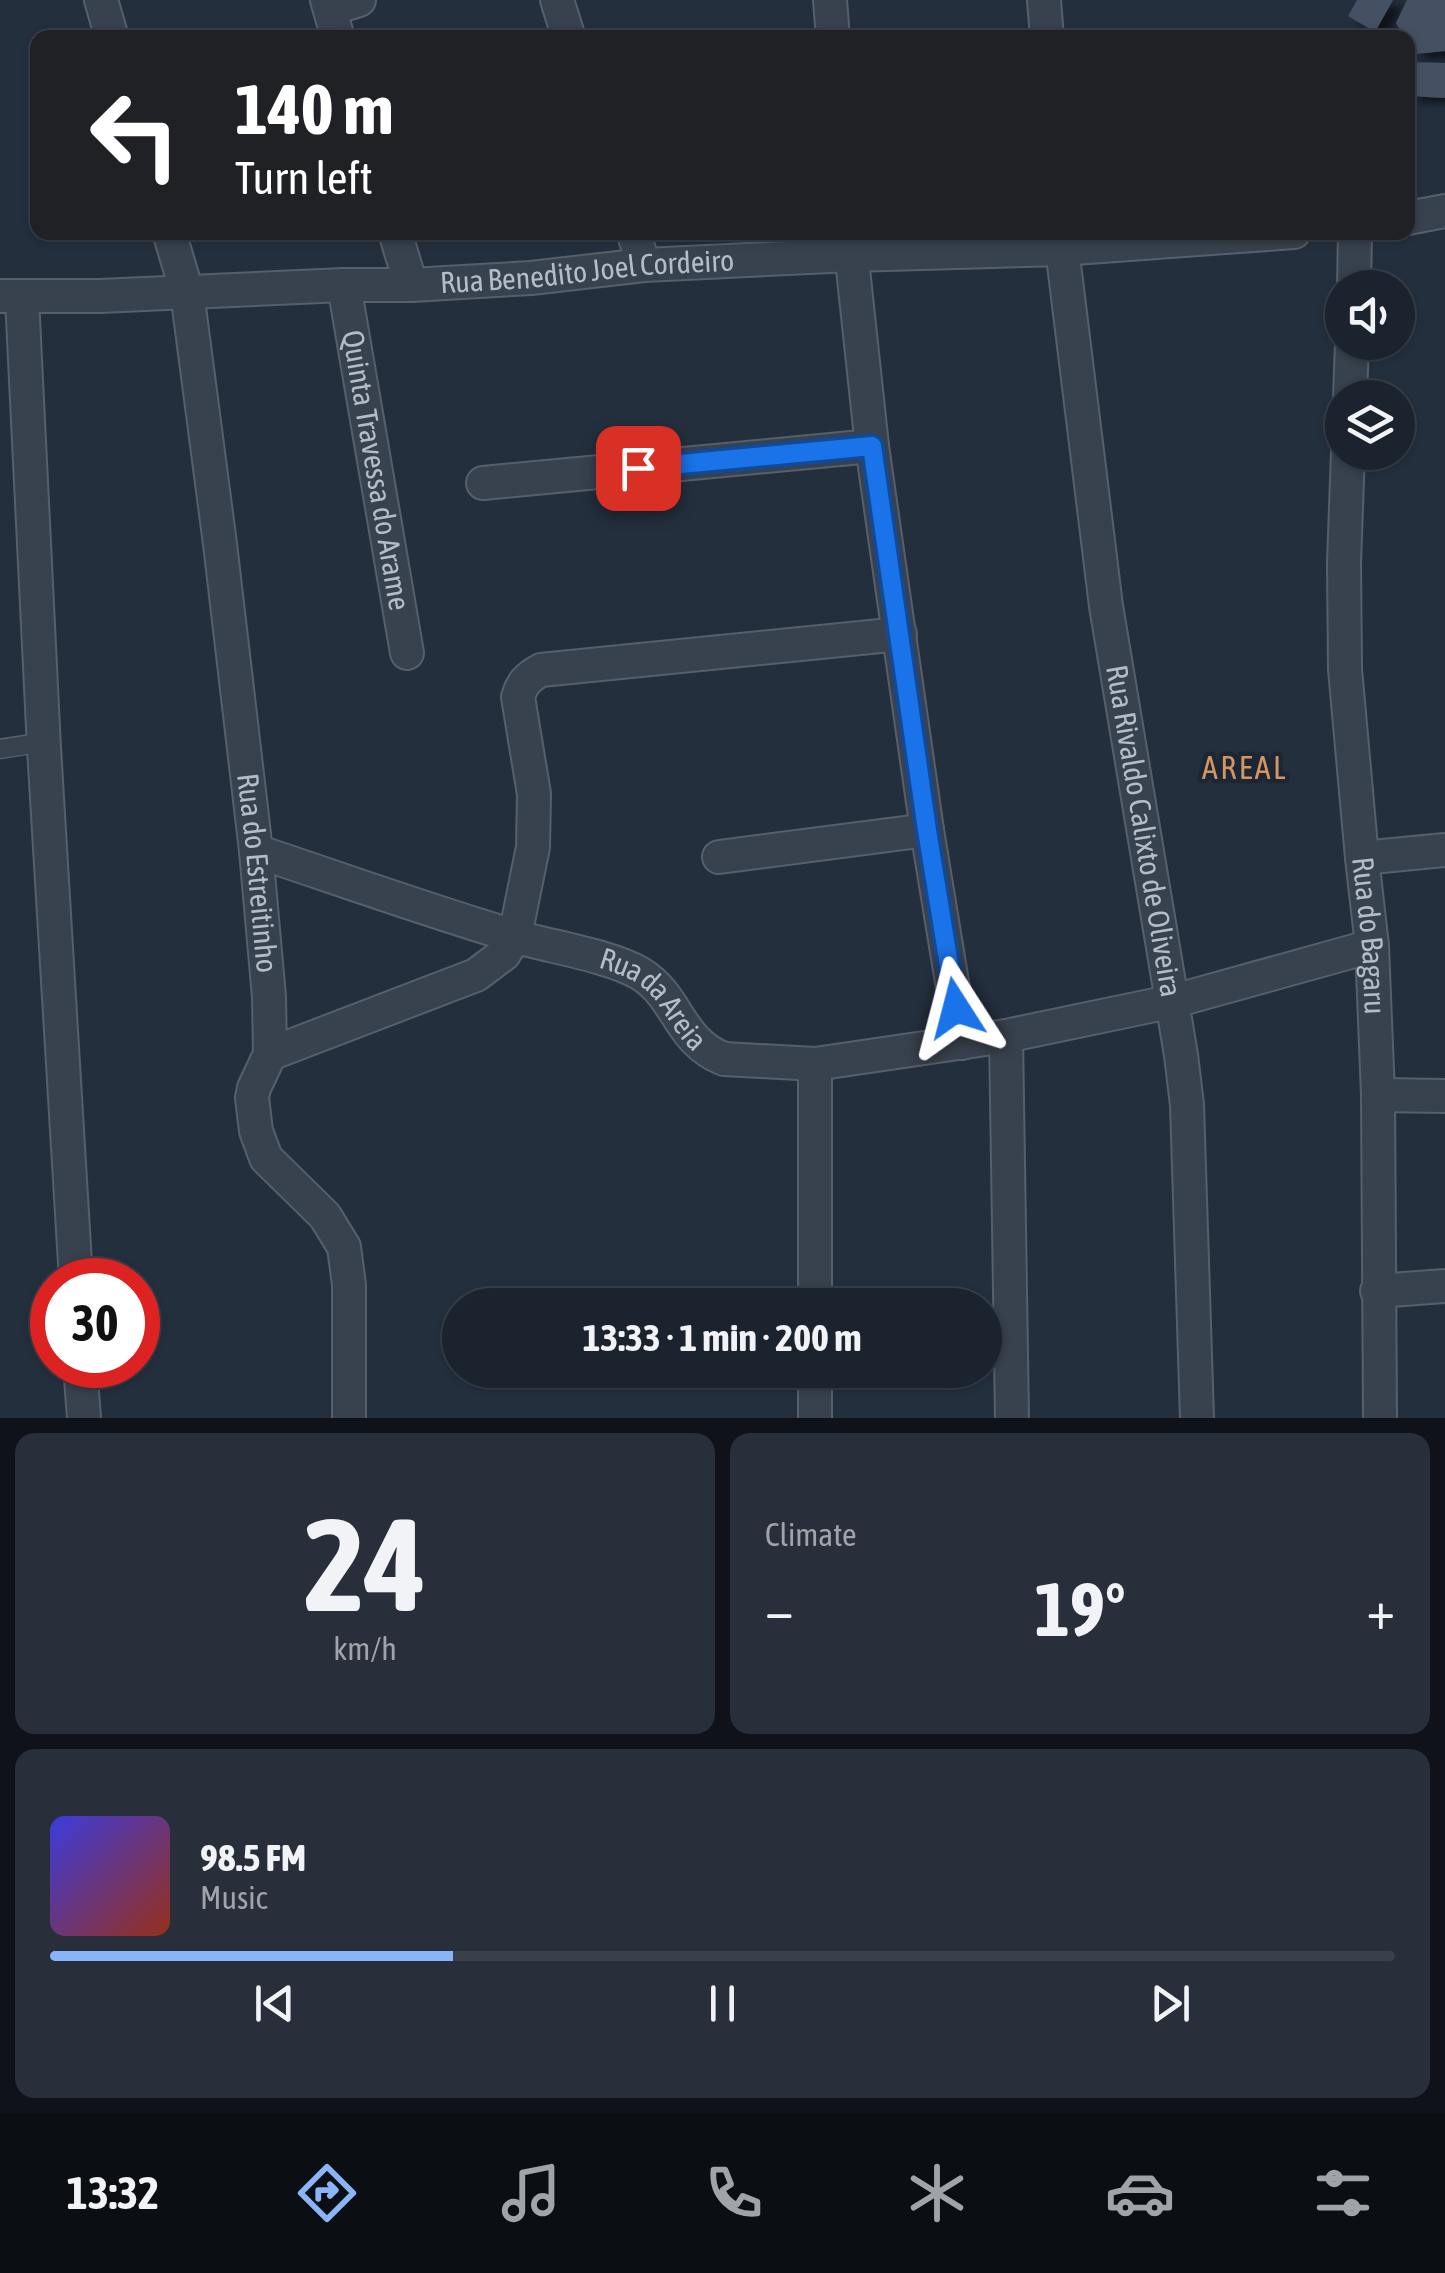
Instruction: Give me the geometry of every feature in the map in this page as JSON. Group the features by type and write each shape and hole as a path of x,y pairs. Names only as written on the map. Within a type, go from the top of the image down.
{"street":[{"path":"101,0 110,30"},
{"path":"557,0 566,30"},
{"path":"830,0 832,30"},
{"path":"1044,0 1046,30"},
{"path":"1415,217 1445,211"},
{"name":"Rua do Estreitinho","path":"172,240 187,292 256,851 270,1054 252,1098 260,1145 275,1168 325,1216 344,1247 348,1265 349,1418"},
{"path":"397,240 411,285"},
{"path":"636,240 644,265"},
{"name":"Rua Benedito Joel Cordeiro","path":"11,297 411,285 531,278 850,244 1060,240"},
{"name":"Rua Rivaldo Calixto de Oliveira","path":"1060,240 1106,606 1174,1001 1187,1104 1198,1418"},
{"path":"1355,270 1356,240"},
{"path":"850,244 872,446 962,1043"},
{"name":"Quinta Travessa do Arame","path":"344,286 407,653"},
{"path":"11,297 44,742 75,1258"},
{"path":"483,483 872,446"},
{"name":"Rua do Bagaru","path":"1347,470 1345,669 1372,946 1378,1096 1380,1418"},
{"path":"270,1054 476,975 504,954 515,936 533,847 534,794 518,698 530,676 541,670 900,634"},
{"path":"720,857 927,830"},
{"path":"1362,858 1445,850"},
{"name":"Rua da Areia","path":"256,851 641,974 668,1000 698,1045 724,1059 815,1064 1006,1036 1174,1001 1372,946"},
{"path":"1006,1036 1012,1418"},
{"path":"815,1064 815,1288"},
{"path":"1378,1096 1445,1096"},
{"path":"1377,1291 1445,1286"},
{"path":"82,1388 84,1418"},
{"path":"815,1388 815,1418"}],"lane":[{"path":"0,749 44,742"}],"building":[{"path":"1357,0 1393,0 1376,30 1348,16"},
{"path":"1407,0 1445,0 1445,51 1416,54 1415,30 1400,30 1396,23"},
{"path":"1415,62 1445,63 1445,98 1415,96"}],"district":[{"name":"AREAL","path":"1245,768"}],"route":[{"path":"638,468 872,446 956,1008"}]}
